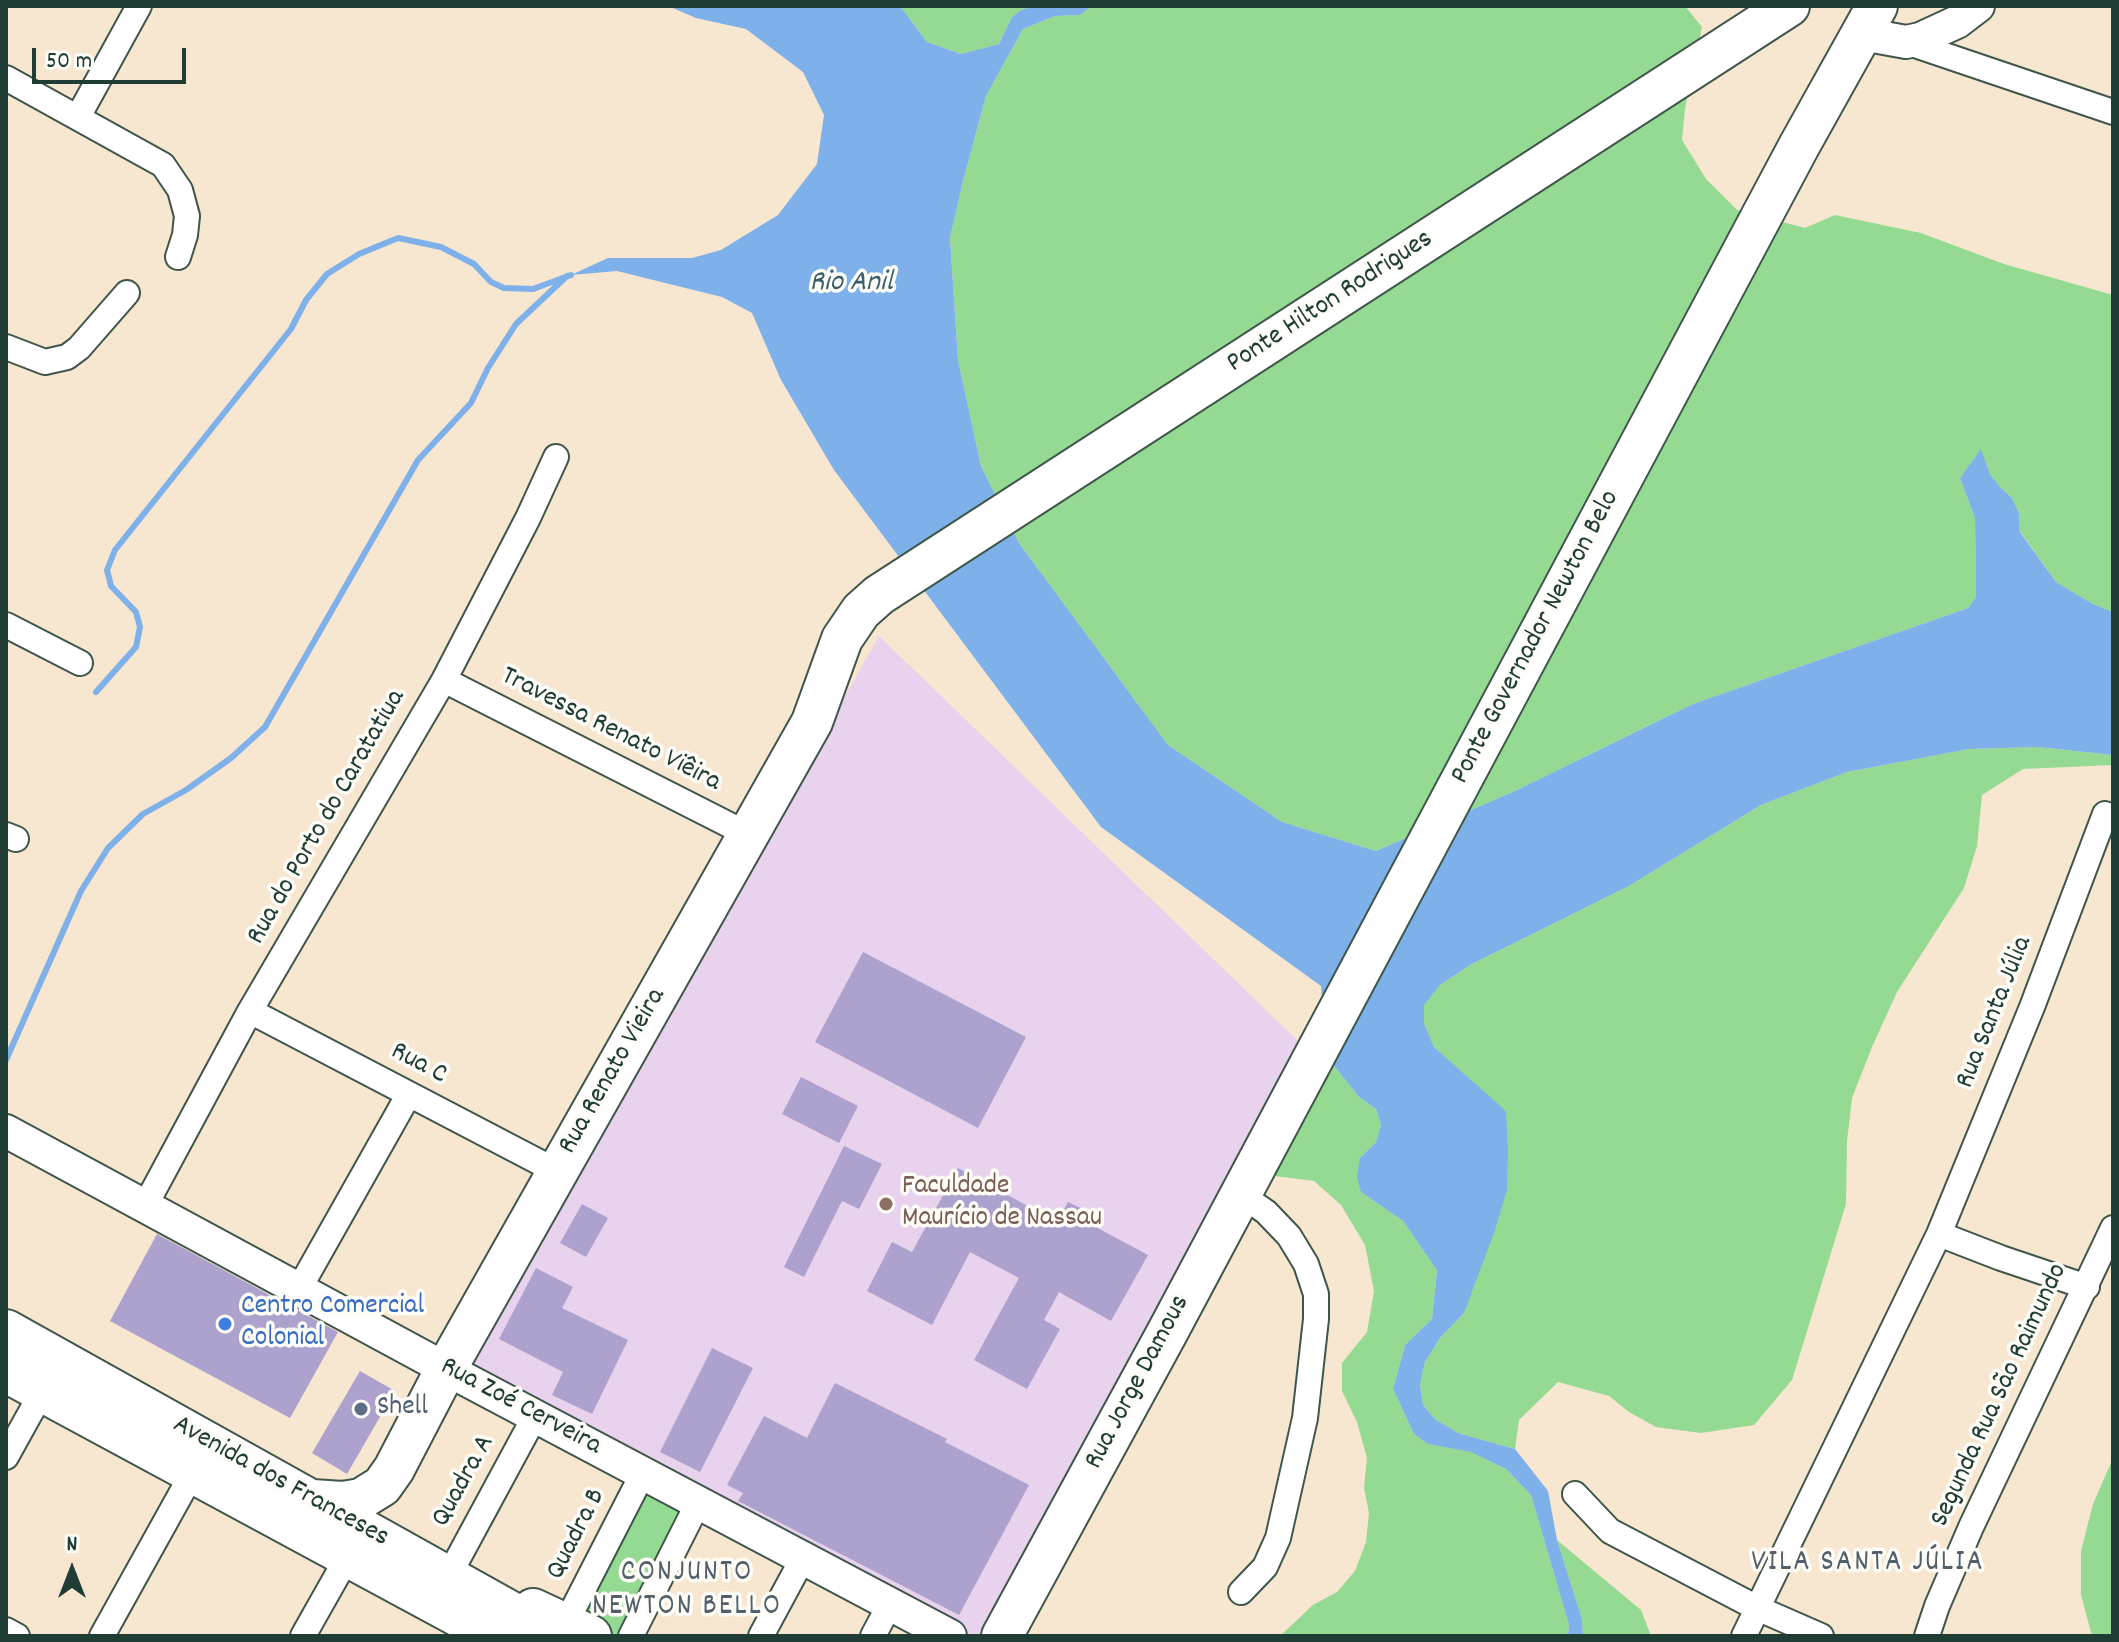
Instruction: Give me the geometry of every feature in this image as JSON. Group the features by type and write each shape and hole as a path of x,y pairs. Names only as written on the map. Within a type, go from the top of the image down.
{"main road":[{"name":"Ponte Hilton Rodrigues","path":"879,595 1786,8"},
{"name":"Ponte Governador Newton Belo","path":"1274,1130 1799,146 1870,20"},
{"name":"Rua Renato Vieira","path":"312,1500 343,1502 361,1499 382,1486 812,722 842,639 861,611 879,595"},
{"name":"Rua Jorge Damous","path":"1002,1636 1274,1130"},
{"name":"Avenida dos Franceses","path":"6,1330 448,1577 570,1632"},
{"name":"Avenida dos Franceses","path":"6,1372 495,1636"},
{"path":"347,1558 470,1636"}],"street":[{"path":"78,117 139,6"},
{"path":"1906,42 1938,32 1978,6"},
{"path":"1870,20 1906,42 2113,112"},
{"path":"6,78 163,165 180,190 187,216 178,257"},
{"path":"6,347 45,362 67,357 79,348 127,293"},
{"name":"Rua do Porto do Caratatiua","path":"145,1206 250,1011 444,680 536,503 556,457"},
{"path":"6,625 80,663"},
{"name":"Travessa Renato Viêira","path":"444,680 749,835"},
{"name":"Rua Santa Júlia","path":"1744,1636 1939,1234 2032,1007 2105,814"},
{"name":"Rua C","path":"250,1011 558,1172"},
{"path":"299,1289 409,1094"},
{"name":"Rua Zoé Cerveira","path":"6,1131 950,1636"},
{"path":"1240,1194 1266,1212 1289,1236 1306,1264 1316,1294 1305,1418 1278,1538 1265,1567 1241,1592"},
{"name":"Segunda Rua São Raimundo","path":"1927,1636 1971,1527 2113,1228"},
{"path":"1939,1234 2087,1287"},
{"path":"6,1457 42,1392"},
{"name":"Quadra A","path":"448,1577 535,1416"},
{"name":"Quadra B","path":"570,1632 643,1473"},
{"path":"102,1636 192,1474"},
{"path":"1575,1494 1610,1531 1757,1608 1821,1636"},
{"path":"631,1636 698,1503"},
{"path":"303,1636 347,1558"},
{"path":"761,1636 803,1558"},
{"path":"873,1636 890,1604"},
{"path":"6,1630 17,1636"}],"shaded area":[{"name":"Faculdade Maurício de Nassau","path":"879,636 1300,1043 980,1636 974,1636 468,1364"}],"green space":[{"path":"900,6 1036,6 1021,10 1012,17 999,44 961,54 927,42"},
{"path":"1092,6 1685,6 1702,27 1685,109 1682,140 1706,179 1737,210 1805,228 1835,215 1921,233 2004,264 2113,295 2113,612 2056,582 2020,531 2019,513 2012,498 1990,474 1981,450 1960,478 1975,518 1976,597 1968,608 1693,704 1515,791 1376,851 1282,822 1168,745 1019,543 981,466 958,360 950,238 963,181 986,96 1023,29 1055,16 1080,15"},
{"path":"2038,747 2113,755 2113,765 2023,769 1982,795 1977,846 1964,888 1897,992 1852,1098 1847,1141 1846,1204 1792,1380 1754,1425 1701,1433 1656,1427 1609,1396 1558,1382 1519,1420 1515,1449 1458,1433 1435,1419 1423,1405 1420,1384 1425,1362 1440,1338 1464,1313 1506,1112 1434,1047 1424,1023 1423,1005 1440,985 1470,965 1629,886 1761,805 1847,772 1969,749"},
{"path":"1327,1057 1359,1097 1376,1109 1381,1125 1376,1142 1360,1158 1361,1192 1403,1221 1437,1269 1432,1319 1405,1345 1393,1389 1414,1434 1428,1444 1472,1452 1506,1469 1531,1495 1569,1625 1568,1636 1280,1636 1313,1605 1337,1592 1355,1571 1366,1542 1369,1513 1364,1488 1367,1458 1357,1422 1342,1391 1342,1363 1367,1332 1374,1291 1365,1245 1341,1205 1314,1181 1259,1174"},
{"path":"2113,1458 2113,1636 2092,1636 2081,1595 2081,1551 2093,1504"},
{"path":"643,1491 684,1512 620,1636 616,1636 579,1618"},
{"path":"1557,1540 1641,1610 1651,1636 1583,1636 1582,1619"}],"water":[{"name":"Rio Anil","path":"668,6 900,6 927,42 961,54 999,44 1012,17 1021,10 1036,6 1092,6 1080,15 1055,16 1023,29 986,96 963,181 950,238 958,360 981,466 1019,543 1168,745 1282,822 1376,851 1515,791 1693,704 1968,608 1976,597 1975,518 1960,478 1981,449 1990,474 2012,498 2019,513 2020,532 2056,582 2113,612 2113,755 2038,747 1969,749 1847,772 1761,805 1629,886 1470,965 1440,985 1424,1005 1424,1023 1434,1047 1506,1111 1508,1151 1507,1190 1495,1230 1464,1313 1440,1338 1425,1362 1420,1384 1423,1405 1435,1419 1458,1433 1515,1449 1548,1491 1557,1540 1582,1619 1583,1636 1568,1636 1569,1625 1531,1495 1506,1469 1471,1452 1428,1444 1414,1434 1393,1389 1405,1345 1432,1319 1437,1270 1403,1221 1361,1192 1357,1177 1360,1158 1376,1142 1381,1125 1376,1109 1359,1097 1327,1057 1321,986 1101,827 834,470 781,380 752,313 722,297 617,271 571,275 608,258 692,258 721,250 778,215 817,164 824,115 803,72 746,29 696,18"}],"building":[{"path":"863,952 1026,1037 978,1128 815,1042"},
{"path":"801,1077 858,1106 839,1143 782,1114"},
{"path":"844,1146 882,1164 859,1209 842,1201 804,1277 784,1267"},
{"path":"958,1168 1057,1222 1068,1202 1097,1216 1092,1225 1148,1255 1111,1321 1059,1292 1044,1320 1060,1329 1027,1389 974,1360 1019,1278 970,1252 932,1325 867,1291 892,1242 912,1252"},
{"path":"582,1204 608,1218 586,1257 560,1243"},
{"name":"Centro Comercial Colonial","path":"157,1234 338,1332 290,1418 110,1321"},
{"path":"536,1268 573,1287 562,1308 628,1340 592,1414 552,1395 563,1372 499,1339"},
{"path":"712,1348 753,1368 700,1472 660,1452"},
{"name":"Shell","path":"360,1371 395,1391 347,1474 312,1453"},
{"path":"835,1383 947,1439 945,1442 1029,1485 959,1615 738,1501 743,1493 727,1485 764,1416 807,1438"}],"waterway":[{"path":"96,692 136,647 140,627 136,612 111,586 107,570 115,550 291,329 306,300 327,274 359,254 398,238 441,247 474,264 491,282 504,288 533,289 571,275"},
{"path":"6,1060 81,891 108,848 143,814 186,790 231,758 265,727 418,460 471,403 488,368 516,324 567,276"}],"place":[{"name":"Faculdade Maurício de Nassau","path":"886,1204"},
{"name":"Centro Comercial Colonial","path":"225,1324"},
{"name":"Shell","path":"361,1409"}],"district":[{"name":"VILA SANTA JÚLIA","path":"1868,1565"},
{"name":"CONJUNTO NEWTON BELLO","path":"687,1592"}]}
